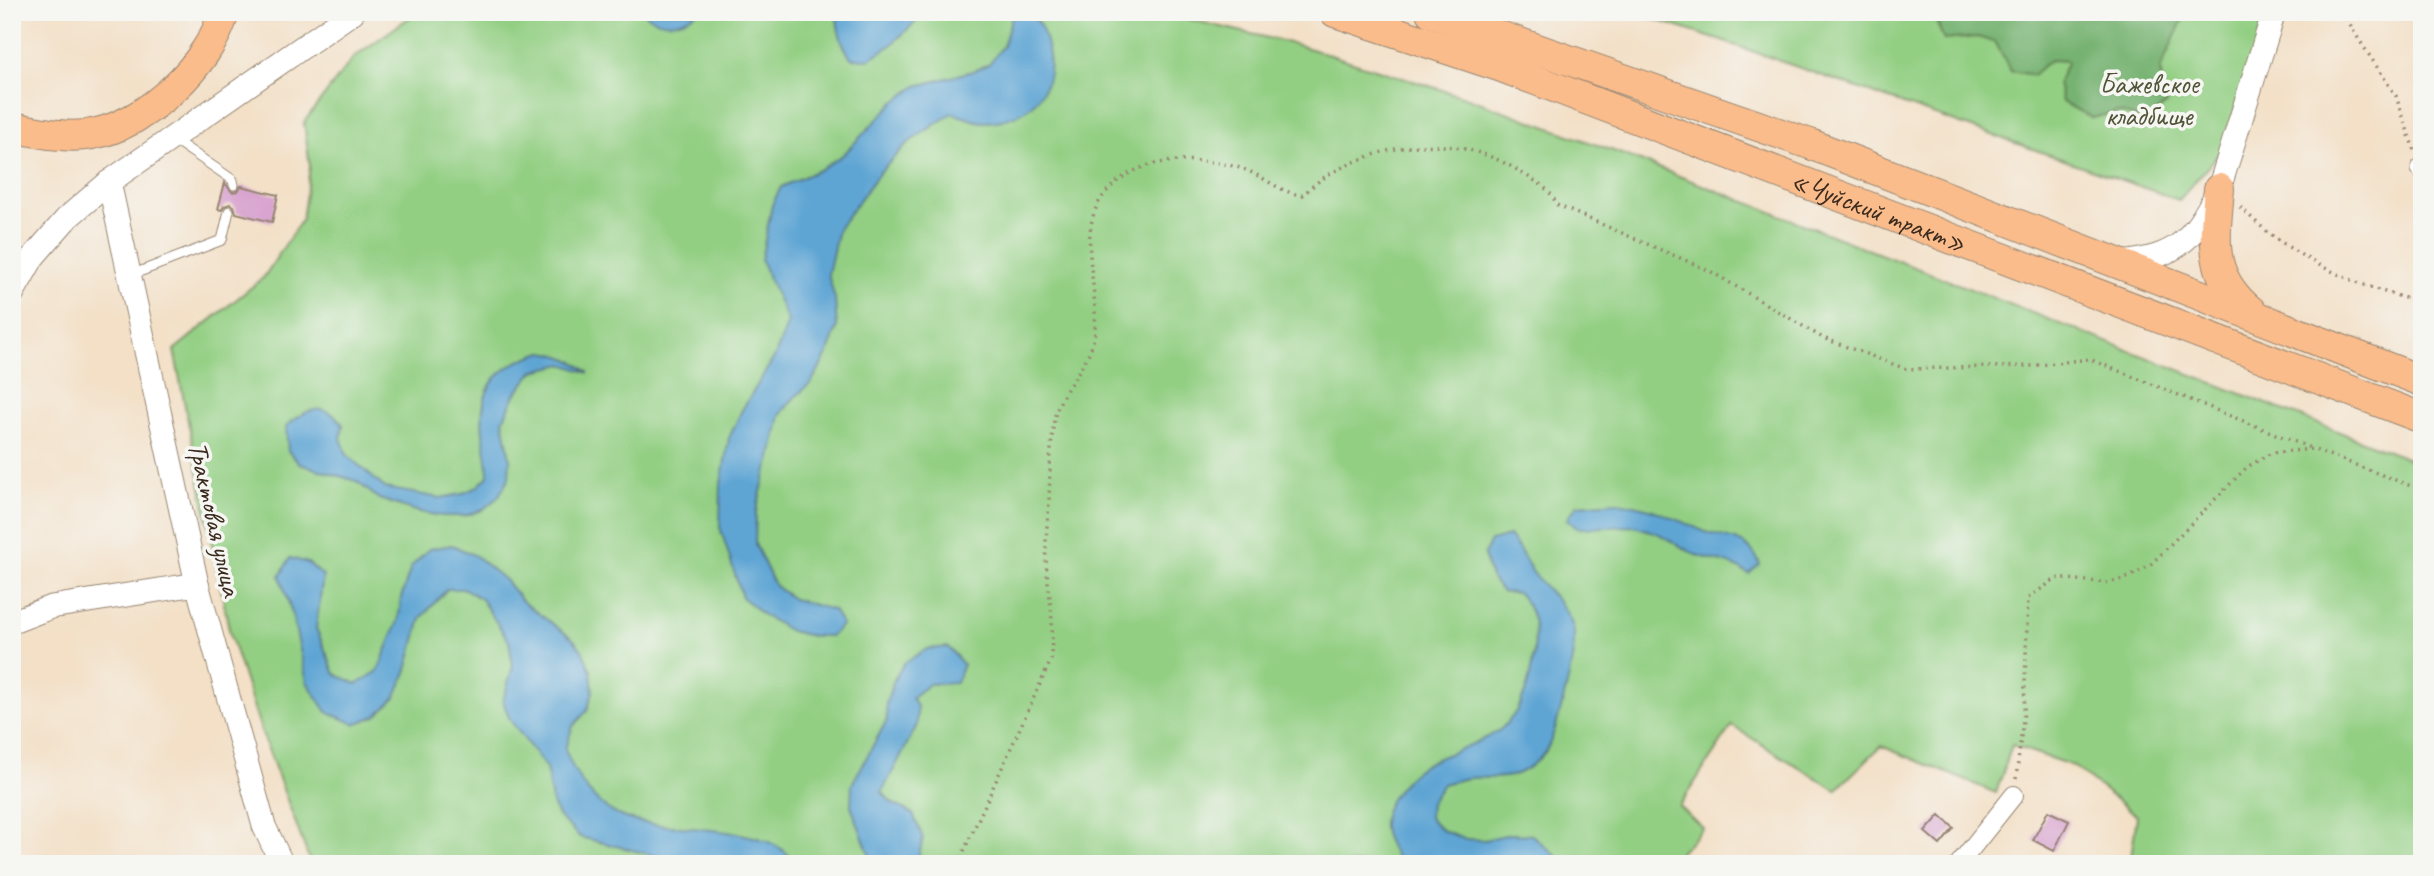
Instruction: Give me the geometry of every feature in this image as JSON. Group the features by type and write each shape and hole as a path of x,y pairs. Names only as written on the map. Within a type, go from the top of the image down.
{"highway":[{"path":"12,127 73,136 91,134 108,130 145,111 176,87 197,66 214,41 224,12"},
{"name":"«Чуйский тракт»","path":"1335,12 1499,66 2422,418"},
{"name":"«Чуйский тракт»","path":"1432,12 1810,144 2422,381"},
{"path":"2219,189 2214,247 2220,274 2236,299 2263,320"}],"street":[{"path":"12,294 40,249 67,218 110,182 353,12"},
{"path":"2115,263 2155,258 2179,246 2198,226 2219,189 2274,12"},
{"name":"Трактовая улица","path":"110,182 198,584 264,826 282,864"},
{"path":"12,622 51,607 198,584"},
{"path":"12,602 51,607"},
{"path":"1959,864 2014,795"}],"lane":[{"path":"173,139 233,180 234,185"},
{"path":"131,275 222,240 229,211"}],"path":[{"path":"2344,12 2396,96 2421,168"},
{"path":"958,864 1051,660 1052,622 1046,557 1055,418 1067,390 1083,368 1095,332 1094,286 1088,234 1093,214 1109,188 1138,170 1164,163 1197,160 1245,170 1294,195 1303,195 1318,180 1344,166 1391,148 1428,144 1464,148 1507,163 1550,191 1557,205 1710,271 1823,338 1906,369 2031,366 2089,359 2422,490"},
{"path":"2219,189 2277,240 2330,270 2403,298 2422,302"},
{"path":"2014,795 2024,711 2028,598 2057,578 2109,583 2130,577 2151,564 2248,467 2271,453 2313,449"}],"green space":[{"path":"417,12 1158,12 1298,45 1468,98 1630,157 2422,464 2422,864 2130,864 2137,816 2073,766 2012,745 1996,793 1881,746 1836,790 1732,726 1679,806 1703,828 1669,864 311,864 262,733 230,634 174,350 264,277 302,219 310,167 304,122 354,57"},
{"name":"Бажевское кладбище","path":"1632,12 2267,12 2224,148 2179,200"},
{"path":"1932,12 2186,12 2160,70 2167,103 2148,120 2116,112 2092,118 2062,102 2058,83 2068,61 2050,60 2033,75 2010,71 1996,43 1978,37 1944,40"}],"water":[{"path":"642,12 698,12 677,22 663,22"},
{"path":"837,12 926,12 890,46 869,59 851,58 840,36"},
{"path":"1012,16 1033,18 1044,34 1049,74 1038,99 1015,116 1000,120 980,122 952,113 908,143 880,172 838,229 828,274 835,299 837,327 828,353 811,383 780,415 756,512 755,544 775,586 793,599 833,610 842,625 831,636 812,636 790,631 763,615 742,597 720,527 721,483 729,438 742,410 775,356 788,322 761,260 772,205 781,187 821,169 844,154 893,103 917,86 989,64 1003,46"},
{"path":"543,352 568,359 589,373 563,364 534,371 516,393 503,420 510,458 509,478 498,497 482,510 465,516 419,512 379,499 356,481 300,464 288,451 286,427 307,412 322,410 336,417 343,425 341,438 347,455 385,488 440,498 462,494 477,487 488,476 482,416 488,389 503,370"},
{"path":"1617,502 1651,509 1742,543 1755,554 1760,564 1749,574 1733,565 1696,555 1657,533 1634,526 1577,528 1567,519 1577,505"},
{"path":"1509,536 1537,578 1565,611 1573,627 1573,652 1562,705 1548,747 1535,762 1512,776 1469,778 1443,784 1430,803 1429,818 1443,831 1466,839 1484,840 1510,834 1532,835 1566,864 1401,864 1386,839 1383,823 1384,814 1393,796 1421,767 1498,731 1515,713 1525,694 1534,652 1533,620 1528,606 1518,593 1502,592 1491,578 1484,555 1491,541"},
{"path":"452,545 476,556 505,580 523,602 573,639 582,650 591,671 593,692 587,711 573,726 565,749 579,778 599,803 618,815 637,821 714,830 763,840 782,850 795,864 728,864 664,858 580,837 559,817 553,806 546,768 510,720 503,701 513,666 509,641 481,599 465,589 447,589 421,618 407,670 395,698 376,716 355,724 327,712 307,682 292,613 280,576 290,558 308,563 323,576 316,628 335,674 357,684 378,671 398,621 402,595 411,567 429,549"},
{"path":"948,647 963,664 956,683 929,684 912,697 917,707 917,725 882,792 892,803 913,814 923,838 917,864 869,864 870,856 851,806 852,784 887,720 886,703 894,680 904,663 927,649"}],"building":[{"path":"225,183 232,192 238,191 241,186 278,195 272,222 236,213 234,206 230,204 222,210 218,209"},
{"path":"2048,811 2069,821 2054,851 2033,840"},
{"path":"1940,815 1954,828 1940,845 1925,832"}]}
